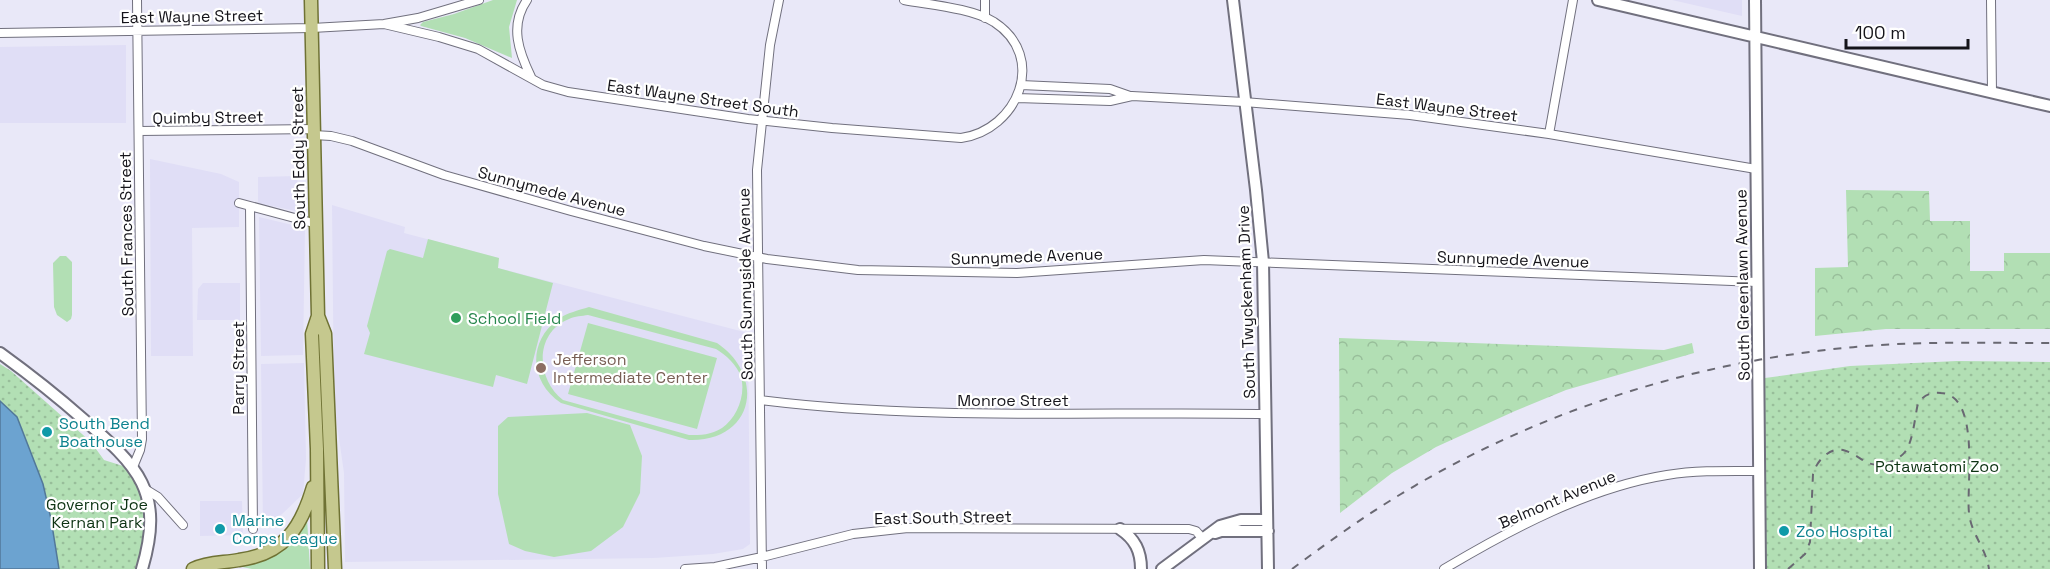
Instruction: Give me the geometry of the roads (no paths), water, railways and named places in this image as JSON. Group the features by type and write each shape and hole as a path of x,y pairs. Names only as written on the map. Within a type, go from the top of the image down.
{"main road":[{"name":"South Eddy Street","path":"311,0 317,224 318,316 312,334 318,569"},
{"name":"South Eddy Street","path":"318,316 325,334 334,569"},
{"path":"193,569 206,564 256,557 278,546 295,530 302,519 317,474"}],"street":[{"name":"South Frances Street","path":"133,467 142,439 137,0"},
{"path":"384,24 418,18 479,0"},
{"path":"527,0 520,14 517,33 520,56 531,78"},
{"name":"South Sunnyside Avenue","path":"762,569 757,170 770,45 779,0"},
{"path":"904,0 976,14 1002,29 1015,46 1022,68 1021,85 1017,98"},
{"path":"985,0 985,18"},
{"name":"South Twyckenham Drive","path":"1233,0 1263,262 1268,569"},
{"path":"1549,134 1573,0"},
{"path":"1598,0 2050,106"},
{"name":"South Greenlawn Avenue","path":"1755,0 1760,569"},
{"path":"1991,0 1992,93"},
{"name":"East Wayne Street","path":"0,33 312,28 384,24"},
{"name":"East Wayne Street South","path":"384,24 478,49 549,87 568,92 762,121 961,138 971,137 990,128 1006,114 1017,98"},
{"name":"East Wayne Street","path":"1021,85 1110,89 1132,96 1410,115 1549,134 1756,169"},
{"name":"East Wayne Street","path":"1017,98 1110,101 1132,96"},
{"name":"Quimby Street","path":"139,131 314,132"},
{"name":"Sunnymede Avenue","path":"314,132 352,141 444,175 704,246 758,258 858,270 1046,272 1169,261 1263,262 1758,282"},
{"path":"239,203 317,224"},
{"name":"Parry Street","path":"250,207 253,529"},
{"path":"0,353 70,407 120,451 133,467 145,489 151,522 142,569"},
{"name":"Monroe Street","path":"760,400 836,408 927,413 1266,414"},
{"name":"Belmont Avenue","path":"1444,569 1530,522 1616,487 1669,474 1759,471"},
{"path":"145,489 158,497 183,525"},
{"path":"1162,569 1220,526 1230,522 1268,525"},
{"name":"East South Street","path":"685,569 715,567 853,534 908,528 1189,529 1206,537"},
{"path":"1120,529 1138,548 1142,569"}],"water":[{"path":"0,401 17,417 43,484 59,569 0,569"}],"railway":[{"path":"1292,569 1373,512 1453,464 1507,438 1619,395 1736,364 1795,354 1903,344 2050,343"},
{"path":"1788,569 1805,554 1810,542 1813,474 1820,460 1828,453 1838,450 1850,452 1875,465 1896,459 1908,448 1918,403 1928,395 1937,393 1954,398 1962,409 1967,425 1970,521 1985,554 1989,569"}],"place":[{"name":"School Field","path":"456,318"},
{"name":"Jefferson Intermediate Center","path":"541,368"},
{"name":"South Bend Boathouse","path":"47,432"},
{"name":"Marine Corps League","path":"220,529"},
{"name":"Zoo Hospital","path":"1784,531"}],"park label":[{"name":"Potawatomi Zoo","path":"1937,466"},
{"name":"Governor Joe Kernan Park","path":"97,513"}]}
